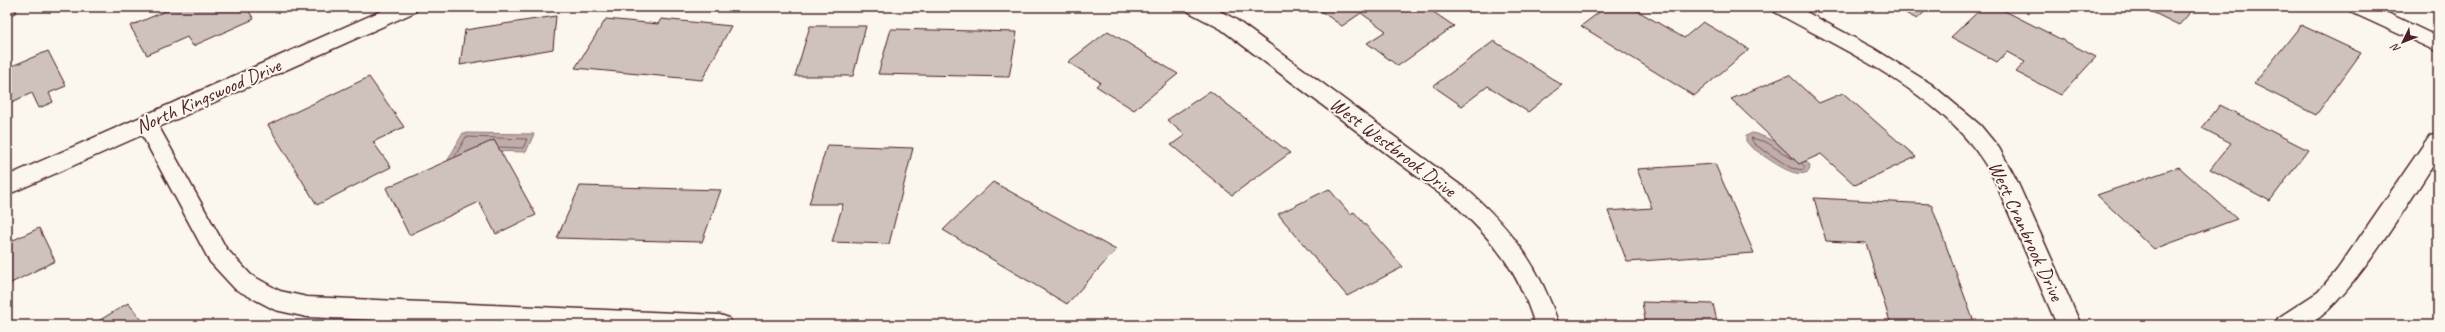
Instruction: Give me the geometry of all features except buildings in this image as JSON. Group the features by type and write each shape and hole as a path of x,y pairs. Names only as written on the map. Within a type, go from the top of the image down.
{"street":[{"name":"North Kingswood Drive","path":"7,186 408,7"},
{"name":"West Westbrook Drive","path":"1196,7 1228,24 1463,199 1495,228 1521,260 1539,298 1547,325"},
{"name":"West Cranbrook Drive","path":"1782,7 1908,80 1939,100 1967,125 1991,154 2007,182 2069,325"},
{"path":"2358,7 2438,45"},
{"path":"147,124 218,255 243,282 269,297 307,307 504,320 720,325"},
{"path":"2287,325 2326,299 2345,277 2438,141"}],"water":[{"path":"463,133 534,134 526,152 491,151 444,167"},
{"path":"1752,133 1774,141 1790,150 1810,165 1809,171 1796,173 1771,161 1751,147 1746,141 1746,136"}]}
